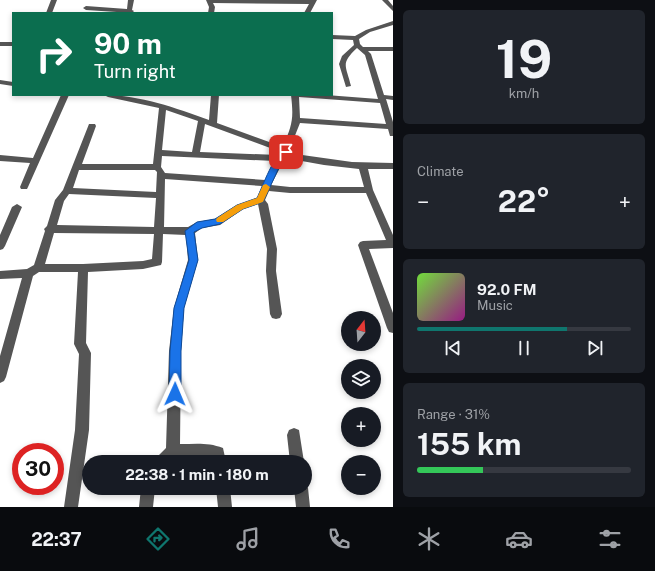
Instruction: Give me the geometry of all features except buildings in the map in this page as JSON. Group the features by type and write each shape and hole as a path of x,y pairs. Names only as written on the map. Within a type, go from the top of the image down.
{"street":[{"path":"49,12 54,0"},
{"path":"84,10 130,12 131,0"},
{"path":"385,0 393,9"},
{"path":"84,10 90,1"},
{"path":"211,12 212,7 209,1 313,1 308,12"},
{"path":"348,86 342,64 344,57 359,44 368,31 393,23"},
{"path":"333,37 359,44 393,49"},
{"path":"0,44 12,44"},
{"path":"297,120 392,130 390,118 368,54 359,44"},
{"path":"0,82 12,84"},
{"path":"24,187 65,96"},
{"path":"113,96 163,107 202,120 283,155"},
{"path":"213,124 215,96"},
{"path":"49,229 190,231 200,225 217,222 240,207 260,200 283,155 297,120 295,96"},
{"path":"317,96 383,99 393,98"},
{"path":"0,275 75,266 84,268 143,265 157,262 161,172 157,167 163,107"},
{"path":"196,155 202,120"},
{"path":"0,377 34,270 49,229 60,200 67,191 92,126"},
{"path":"158,153 196,155 283,155 334,164 393,166"},
{"path":"0,158 36,161"},
{"path":"363,166 369,190 392,244 363,245 393,328"},
{"path":"76,167 157,167"},
{"path":"160,176 267,186 290,190 369,190"},
{"path":"67,191 160,195"},
{"path":"260,200 263,204 272,249 271,271 276,314"},
{"path":"0,246 17,207"},
{"path":"173,451 175,351 179,308 193,260 190,231"},
{"path":"71,507 82,430 85,353 80,344 84,268"},
{"path":"294,435 296,455"},
{"path":"169,455 173,451 208,450 218,453 218,455"},
{"path":"146,507 147,495"},
{"path":"224,495 225,507"},
{"path":"302,495 304,507"}],"slow traffic":[{"path":"220,220 240,207 260,200 266,187"}],"route":[{"path":"175,394 175,351 179,308 193,260 190,231 200,225 217,222 240,207 260,200 280,158 286,152"}]}
